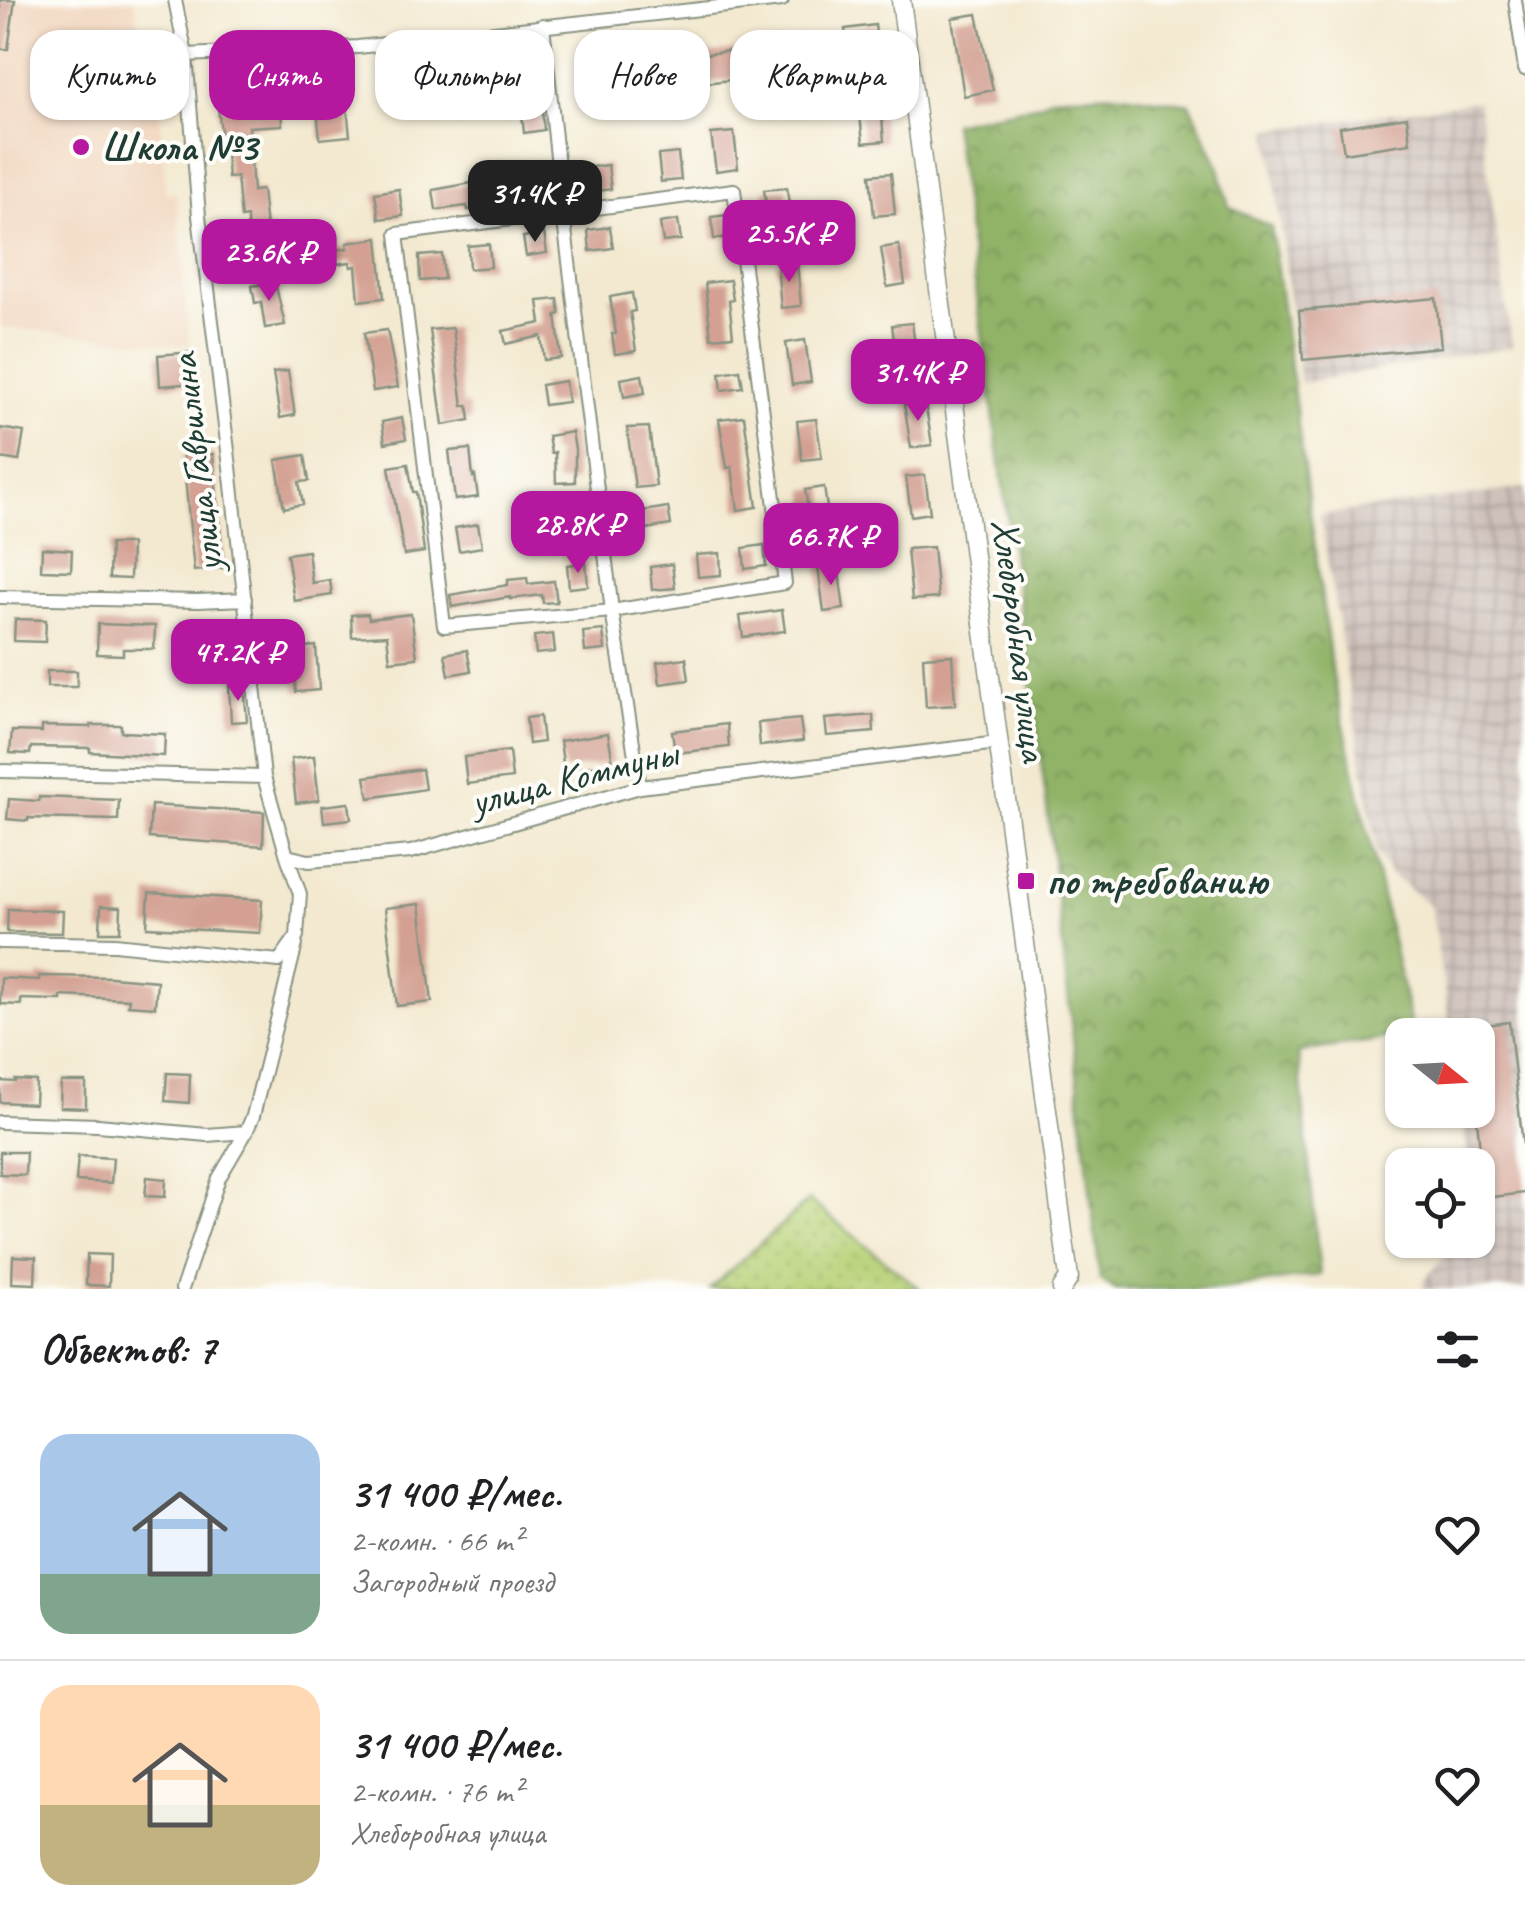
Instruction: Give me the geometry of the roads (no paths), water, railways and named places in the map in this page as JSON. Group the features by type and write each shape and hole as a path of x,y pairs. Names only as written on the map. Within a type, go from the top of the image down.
{"main road":[{"name":"Хлеборобная улица","path":"902,0 1067,1285"}],"street":[{"name":"улица Гаврилина","path":"175,0 181,30"},
{"path":"189,54 358,47 782,0"},
{"path":"1515,0 1525,69"},
{"path":"542,25 612,611 640,786"},
{"name":"улица Гаврилина","path":"182,1289 219,1178 246,1132 262,1079 297,936 300,894 264,776 189,113"},
{"path":"734,190 785,583 612,611 444,626 398,234 734,190"},
{"path":"0,598 244,599"},
{"name":"улица Коммуны","path":"286,856 309,861 411,852 640,786 998,743"},
{"path":"0,770 264,776"},
{"path":"0,942 115,944 279,961 297,936"},
{"path":"0,1122 98,1125 207,1135 246,1132"}],"place":[{"name":"Школа №3","path":"81,147"},
{"name":"по требованию","path":"1026,881"}]}
